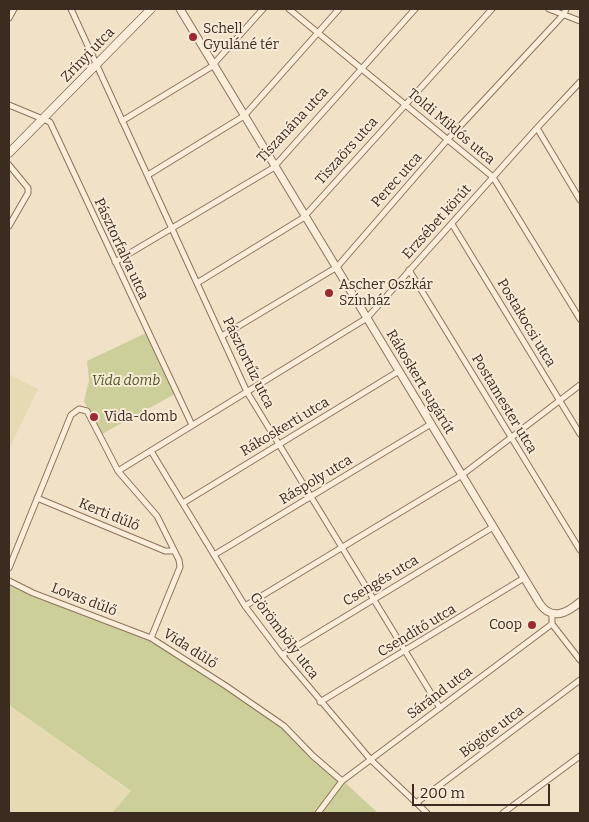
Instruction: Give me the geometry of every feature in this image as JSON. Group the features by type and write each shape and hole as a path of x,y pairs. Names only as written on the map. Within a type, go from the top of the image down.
{"main road":[{"name":"Zrínyi utca","path":"9,153 151,9"}],"street":[{"path":"9,18 14,9"},
{"name":"Pásztortűz utca","path":"72,9 247,392 440,708"},
{"name":"Rákoskert sugárút","path":"180,9 524,578 542,607 552,613"},
{"path":"122,121 213,64 263,9"},
{"name":"Toldi Miklós utca","path":"290,9 493,177 580,319"},
{"path":"148,175 244,116 339,9"},
{"name":"Tiszanána utca","path":"115,262 275,166 415,9"},
{"name":"Tiszaörs utca","path":"198,283 305,215 492,9"},
{"path":"549,9 565,12 580,22"},
{"name":"Perec utca","path":"222,336 337,267 339,262 448,140 565,12"},
{"name":"Erzsébet körút","path":"118,471 367,318 537,128 580,84"},
{"path":"9,105 43,118"},
{"name":"Pásztorfalva utca","path":"43,118 50,122 192,425"},
{"path":"537,128 580,200"},
{"path":"9,165 28,188 28,193 9,226"},
{"name":"Postakocsi utca","path":"452,224 580,434"},
{"name":"Postamester utca","path":"409,270 580,550"},
{"name":"Rákoskerti utca","path":"183,503 399,371"},
{"path":"245,606 462,475 580,385"},
{"name":"Vida dűlő","path":"37,498 71,414 79,409 87,411 118,471 157,516 179,560 180,567 152,638 284,726 313,756 342,781"},
{"name":"Ráspoly utca","path":"214,555 431,424"},
{"name":"Görömböly utca","path":"151,451 245,606 282,655 371,760 427,813"},
{"path":"9,568 37,498"},
{"name":"Kerti dűlő","path":"37,498 165,551 173,551"},
{"name":"Csengés utca","path":"282,655 493,527"},
{"name":"Csendítő utca","path":"320,702 524,578"},
{"name":"Lovas dűlő","path":"9,581 33,593 152,638"},
{"path":"580,602 564,613 552,613 552,624 580,660"},
{"name":"Sáránd utca","path":"318,813 342,781 552,624"},
{"name":"Bögöte utca","path":"416,803 580,680"},
{"path":"503,813 580,756"}],"shaded area":[{"path":"9,374 38,389 9,449"},
{"path":"9,705 131,792 112,813 9,813"}],"green space":[{"name":"Vida domb","path":"146,333 175,394 102,434 84,401 89,380 87,361"},
{"path":"9,583 147,638 226,686 283,729 338,781 341,779 378,813 112,813 131,791 9,705"}],"place":[{"name":"Schell Gyuláné tér","path":"193,37"},
{"name":"Ascher Oszkár Színház","path":"329,293"},
{"name":"Vida-domb","path":"94,417"},
{"name":"Coop","path":"532,625"}]}
